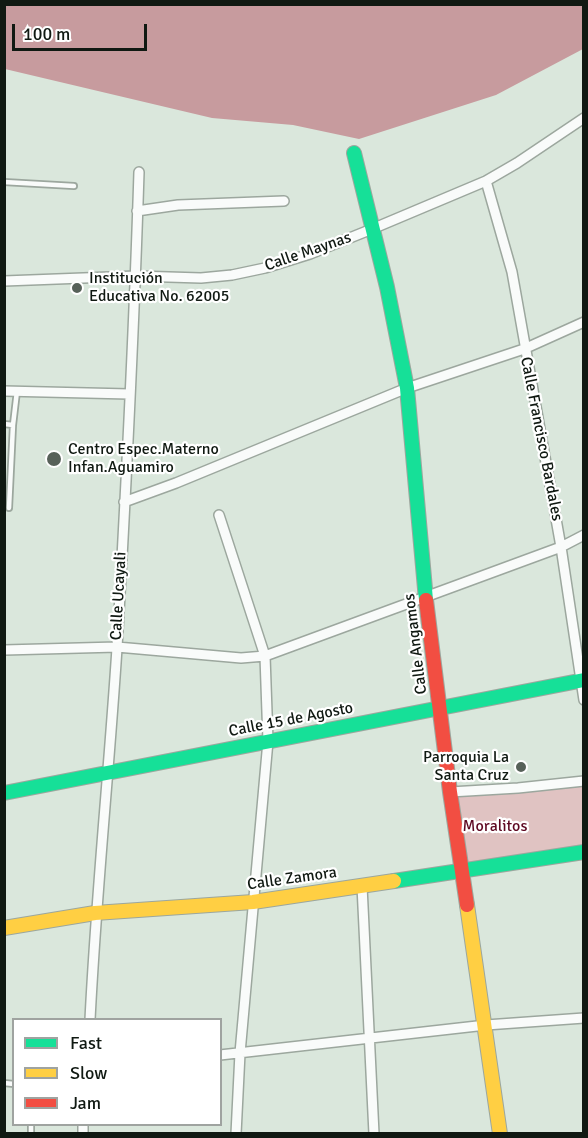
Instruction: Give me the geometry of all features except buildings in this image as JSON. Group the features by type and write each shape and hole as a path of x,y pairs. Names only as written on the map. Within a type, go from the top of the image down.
{"street":[{"name":"Calle Maynas","path":"4,281 136,276 201,278 232,275 265,268 310,254 372,230 486,181 584,118"},
{"name":"Calle Angamos","path":"354,153 387,287 407,388 426,597 450,792 486,1025 500,1134"},
{"name":"Calle Ucayali","path":"90,1018 95,913 117,647 136,276 139,172"},
{"name":"Calle Francisco Bardales","path":"486,181 512,272 561,547 584,700"},
{"path":"137,211 178,205 284,201"},
{"path":"124,502 176,483 407,388 524,349 584,322"},
{"path":"4,391 129,394"},
{"path":"219,515 265,656 268,741 240,1053 236,1134"},
{"path":"4,650 117,647 241,658 265,656 561,547 584,535"},
{"name":"Calle 15 de Agosto","path":"4,793 582,680"},
{"path":"450,792 584,781"},
{"name":"Calle Zamora","path":"4,928 95,913 254,902 584,852"},
{"path":"362,886 374,1134"},
{"path":"222,1055 486,1025 584,1018"}],"lane":[{"path":"4,182 74,186"},
{"path":"9,508 17,391"},
{"path":"4,424 14,425"}],"green space":[{"name":"Moralitos","path":"583,781 583,852 463,870 450,792"}],"shaded area":[{"path":"5,4 583,5 583,49 496,95 359,139 293,125 212,118 5,69"}],"traffic: fast":[{"path":"354,153 387,287 407,388 426,600"},
{"path":"4,793 584,680"},
{"path":"394,881 584,852"}],"traffic: slow":[{"path":"4,928 95,913 253,902 394,881"},
{"path":"467,905 500,1134"}],"traffic: jam":[{"path":"426,600 467,905"}],"place":[{"name":"Institución Educativa No. 62005","path":"77,288"},
{"name":"Centro Espec.Materno Infan.Aguamiro","path":"54,459"},
{"name":"Parroquia La Santa Cruz","path":"521,767"}]}
